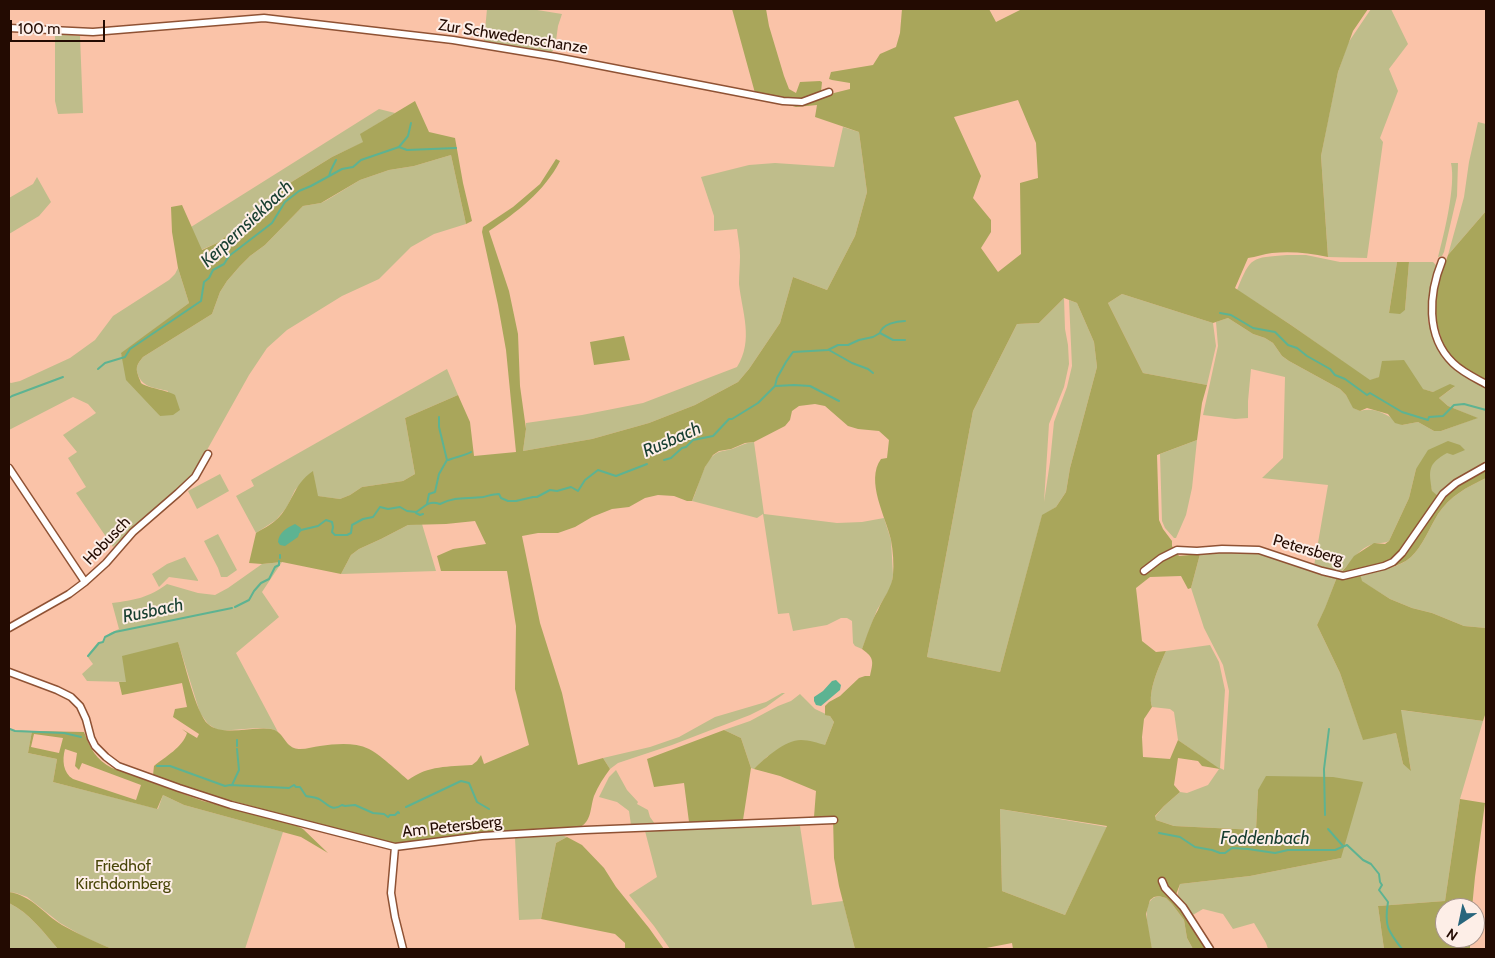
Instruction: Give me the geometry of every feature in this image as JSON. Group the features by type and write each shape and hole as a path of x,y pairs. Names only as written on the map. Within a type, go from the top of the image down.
{"street":[{"name":"Zur Schwedenschanze","path":"9,28 93,32 264,18 472,43 556,57 789,102 802,102 829,92"},
{"path":"1442,261 1435,283 1431,310 1438,341 1453,363 1486,384"},
{"name":"Hobusch","path":"9,628 86,582 106,563 133,532 195,477 208,454"},
{"name":"Petersberg","path":"1144,571 1177,550 1222,549 1259,550 1343,576 1384,566 1394,562 1402,553 1443,494 1456,482 1486,466"},
{"path":"9,468 86,582"},
{"name":"Am Petersberg","path":"9,672 71,697 80,706 95,746 118,766 231,804 395,847 482,836 834,820"},
{"path":"395,847 391,893 403,949"},
{"path":"1162,881 1165,888 1183,907 1210,949"}],"green space":[{"path":"487,9 531,9 562,14 555,48 551,53 484,41"},
{"path":"1371,9 1391,9 1408,44 1389,69 1398,91 1380,138 1383,142 1367,258 1328,257 1321,156 1338,72 1348,43"},
{"path":"55,34 80,36 83,113 58,114 55,101"},
{"path":"379,109 395,113 361,134 364,142 332,157 285,186 219,242 201,250 191,227"},
{"path":"1478,122 1486,124 1486,211 1448,255 1464,197 1469,162"},
{"path":"843,127 859,132 867,192 855,236 827,290 793,277 780,323 738,382 695,405 649,423 592,439 523,451 526,423 582,415 643,403 737,367 745,347 746,326 739,284 740,253 737,229 714,231 714,216 701,177 749,165 775,163 834,167"},
{"path":"451,155 466,224 434,234 411,247 379,279 342,296 287,330 267,348 249,375 193,475 113,547 76,493 86,487 68,458 77,452 63,435 96,413 88,404 73,397 9,430 9,382 20,381 70,358 95,340 113,316 169,280 178,268 189,303 121,354 160,416 168,391 150,387 143,383 137,372 140,361 143,357 212,314 220,292 227,281 250,256 265,245 303,206 321,203 360,180 389,170 414,166"},
{"path":"1451,163 1458,163 1457,196 1444,252 1442,256 1438,257 1451,197"},
{"path":"37,177 51,202 39,216 9,234 9,198 33,184"},
{"path":"1306,255 1340,262 1397,262 1389,313 1405,310 1409,262 1433,262 1436,265 1431,284 1428,322 1436,341 1442,352 1486,386 1486,464 1454,481 1438,496 1432,492 1429,471 1433,462 1446,453 1416,469 1409,498 1389,541 1364,548 1342,571 1314,566 1328,485 1262,478 1283,458 1285,377 1251,369 1248,418 1235,419 1203,415 1218,346 1216,322 1228,318 1253,334 1265,338 1273,343 1282,356 1289,361 1340,389 1354,408 1360,411 1377,411 1402,425 1418,422 1434,431 1441,431 1477,418 1448,406 1439,398 1454,387 1433,392 1379,377 1370,381 1291,325 1237,290 1249,265 1254,261 1259,258"},
{"path":"1122,294 1213,323 1216,346 1207,385 1143,373 1108,303"},
{"path":"1064,298 1069,364 1064,387 1049,424 1044,502 1054,422 1067,387 1072,366 1069,300 1077,303 1094,342 1097,367 1070,468 1066,492 1056,507 1042,516 1000,672 927,657 973,411 1017,324 1039,323"},
{"path":"447,369 458,395 405,418 415,474 403,481 362,487 340,499 317,496 313,472 295,490 287,507 276,520 256,533 236,496 254,486 251,480"},
{"path":"1197,440 1192,488 1186,515 1176,538 1174,538 1165,528 1162,521 1160,454"},
{"path":"754,442 764,514 837,523 862,522 884,518 891,540 893,575 891,587 877,610 862,649 853,643 852,621 847,618 841,618 827,625 793,631 789,613 778,614 763,514 757,518 692,501 708,461 712,456 721,451"},
{"path":"220,474 229,491 197,509 188,491"},
{"path":"1486,478 1486,628 1464,626 1432,613 1412,608 1390,599 1361,581 1360,573 1394,567 1411,557 1438,514 1448,502 1453,497"},
{"path":"422,524 436,571 341,574 351,555 359,549 408,525"},
{"path":"218,534 237,570 227,577 221,577 204,541"},
{"path":"1260,552 1337,577 1317,625 1340,673 1363,739 1396,733 1403,764 1411,770 1400,710 1483,721 1460,799 1445,898 1435,898 1435,902 1378,906 1384,949 1268,949 1254,923 1233,929 1223,914 1203,909 1191,916 1177,897 1180,884 1250,876 1341,858 1258,790 1256,830 1174,826 1156,820 1155,817 1164,806 1180,792 1187,793 1208,785 1219,769 1178,740 1174,712 1170,709 1152,707 1151,694 1153,686 1166,651 1210,645 1219,662 1225,690 1220,768 1224,770 1229,691 1223,665 1204,628 1191,588 1200,554"},
{"path":"185,557 198,581 169,577 159,587 152,574 167,564"},
{"path":"282,562 262,592 279,617 236,653 278,732 272,729 257,728 219,731 208,724 200,713 178,642 126,682 87,681 82,674 93,664 87,656 98,642 102,642 110,633 119,629 112,603 141,598 167,584 198,593 215,595 262,564"},
{"path":"785,693 766,707 750,715 672,745 618,763 610,769 603,758 650,747 679,737 715,717 766,702"},
{"path":"800,694 815,709 830,716 834,722 825,745 768,756 754,769 751,768 741,738 724,730 750,721 791,701"},
{"name":"Friedhof Kirchdornberg","path":"9,730 32,731 28,753 57,759 53,782 158,809 163,795 184,805 283,832 245,949 112,949 86,938 60,923 27,897 9,892"},
{"path":"616,770 627,790 638,802 637,804 648,810 655,824 631,825 629,811 617,802 599,797 609,777"},
{"path":"1000,809 1107,827 1065,915 1002,891"},
{"path":"800,826 812,905 843,901 855,949 670,949 629,895 657,877 645,831"},
{"path":"561,835 567,837 556,843 541,919 519,920 515,838"},
{"path":"1159,896 1166,898 1184,920 1187,938 1193,949 1152,949 1147,910 1153,899"},
{"path":"9,903 30,917 58,949 9,949"}],"shaded area":[{"path":"732,9 766,9 769,26 789,89 796,93 800,82 820,81 822,82 821,92 830,94 850,89 850,83 829,79 831,72 873,65 880,54 896,47 900,33 902,9 989,9 996,22 1022,9 1368,9 1353,31 1338,72 1321,156 1328,257 1286,252 1248,258 1235,288 1370,380 1379,377 1382,361 1404,360 1423,389 1433,392 1450,384 1455,386 1439,398 1448,406 1478,418 1441,431 1434,431 1418,422 1402,425 1395,423 1388,414 1367,408 1360,411 1353,408 1346,395 1340,389 1289,361 1282,356 1273,343 1253,334 1228,318 1213,323 1122,294 1108,303 1143,373 1207,385 1202,403 1197,440 1157,455 1159,520 1179,556 1200,554 1191,588 1188,589 1181,576 1150,577 1136,588 1142,641 1156,652 1166,651 1151,694 1152,707 1144,719 1142,737 1143,757 1170,759 1178,740 1220,769 1202,766 1198,761 1178,758 1174,785 1180,792 1155,816 1156,820 1174,826 1256,830 1258,790 1266,776 1333,777 1363,782 1341,858 1250,876 1180,884 1174,900 1184,912 1206,949 1193,949 1187,938 1184,920 1166,898 1159,896 1150,900 1146,914 1152,949 1013,949 1012,943 981,949 855,949 834,858 833,817 814,817 816,791 780,776 754,769 776,750 788,743 807,740 825,745 834,722 830,716 825,715 825,706 840,696 859,678 870,676 872,661 869,655 862,649 873,619 892,580 893,553 891,540 878,499 875,478 881,459 887,458 889,440 879,431 848,426 825,406 815,404 799,406 792,411 790,420 785,426 754,442 719,451 713,455 705,467 692,501 674,496 658,495 645,498 629,507 612,509 558,533 538,533 522,536 540,623 562,693 578,765 603,758 610,769 594,796 586,822 579,828 470,834 400,844 391,843 198,792 153,775 154,766 182,743 187,733 182,729 197,738 199,734 173,717 175,709 187,707 182,683 122,695 119,682 126,682 122,656 178,642 199,710 208,724 214,728 229,731 264,728 275,730 288,744 297,749 339,744 363,747 389,763 408,780 431,769 472,765 481,755 484,764 529,745 515,689 516,626 507,571 441,571 437,556 453,549 486,544 475,521 408,525 359,549 351,555 341,574 282,562 249,563 256,533 272,524 282,514 301,482 313,471 318,496 340,499 362,487 403,481 415,474 405,418 458,395 470,422 474,456 516,452 506,350 482,232 483,227 513,207 540,184 556,159 560,161 538,192 520,209 489,231 509,291 518,334 520,386 526,429 523,451 592,439 649,423 695,405 738,382 780,323 793,277 827,290 855,236 867,192 859,132 815,117 817,105 796,107 755,93","holes":["1018,100 1036,143 1038,178 1020,183 1021,254 998,272 981,248 991,232 991,220 973,198 981,176 954,117","1064,298 1077,303 1094,342 1097,367 1070,468 1066,492 1056,507 1042,515 1000,672 927,657 973,411 1017,324 1039,323","1000,809 1107,826 1065,915 1002,891"]},
{"path":"415,101 429,132 455,138 472,221 466,224 451,155 414,166 389,170 360,180 321,203 303,206 265,245 250,256 227,281 220,292 212,314 143,357 140,361 137,370 141,383 175,395 180,410 173,415 160,416 126,380 121,353 189,303 178,268 172,232 171,207 182,205 202,250 219,242 285,186 332,157 363,142 360,134"},
{"path":"1486,211 1486,381 1470,373 1455,362 1442,341 1433,309 1438,283 1448,255"},
{"path":"1397,262 1409,262 1405,310 1400,314 1389,313"},
{"path":"624,336 630,360 594,365 590,342"},
{"path":"1448,441 1460,445 1465,450 1453,455 1447,453 1436,461 1430,473 1432,491 1438,496 1454,481 1486,464 1486,478 1453,497 1448,502 1438,514 1415,553 1406,561 1394,566 1360,574 1362,581 1390,599 1464,626 1486,628 1486,712 1483,721 1401,710 1411,771 1403,764 1396,733 1363,740 1340,673 1317,625 1337,577 1354,556 1374,543 1385,544 1389,541 1409,498 1416,469 1428,450"},
{"path":"295,524 301,528 298,537 285,546 280,545 278,542 282,533"},
{"path":"836,680 841,685 840,690 821,706 816,705 814,697 832,681"},
{"path":"724,730 741,738 751,768 743,820 689,822 684,783 654,787 647,759"},
{"path":"32,731 84,732 94,753 106,765 112,768 203,801 292,823 303,829 328,853 301,837 184,805 163,795 157,809 53,782 57,759 28,753","holes":["34,734 63,738 59,753 31,747","65,749 77,753 75,766 79,770 82,763 141,785 136,800 73,779 67,773 64,766"]},
{"path":"1460,799 1485,803 1473,898 1445,898"},
{"path":"567,837 582,845 604,868 616,887 664,949 625,949 625,943 615,934 541,919 556,843"},
{"path":"9,892 31,901 62,925 112,949 58,949 30,917 9,903"},
{"path":"1435,902 1435,948 1470,949 1384,949 1378,906"}],"waterway":[{"name":"Kerpernsiekbach","path":"399,147 408,136 411,123"},
{"name":"Kerpernsiekbach","path":"98,369 105,363 125,357 130,349 201,301 204,282 209,278 213,270 224,264 229,256 272,223 285,202 299,191 342,169 353,167 361,160 399,147 407,150 456,148"},
{"name":"Kerpernsiekbach","path":"329,176 336,160"},
{"path":"1220,313 1231,315 1253,328 1275,332 1288,345 1297,348 1330,369 1335,375 1345,379 1367,395 1370,393 1402,412 1428,420 1429,417 1443,416 1454,405 1464,404 1486,410"},
{"name":"Rusbach","path":"664,460 671,458 693,440 713,436 729,419 758,403 775,386 777,378 793,352 828,350 838,345 848,345 873,337 890,324 905,321"},
{"name":"Rusbach","path":"880,333 893,340 905,340"},
{"name":"Rusbach","path":"829,350 873,373"},
{"name":"Kerpernsiekbach","path":"9,398 63,377"},
{"name":"Rusbach","path":"776,386 810,386 839,401"},
{"name":"Rusbach","path":"427,504 429,494 435,492 439,474 447,460 439,427 439,417"},
{"name":"Rusbach","path":"448,460 471,452"},
{"name":"Rusbach","path":"299,532 318,526 326,520 332,522 332,532 335,535 347,535 351,533 352,525 363,519 373,517 380,507 388,509 400,507 407,511 416,512 429,503 440,504 456,499 499,494 501,498 508,501 516,501 537,497 550,490 557,491 571,487 578,491 585,480 598,470 616,476 647,464"},
{"name":"Rusbach","path":"416,513 423,514"},
{"name":"Rusbach","path":"235,607 249,600 261,583 269,579 275,567 279,565 279,561"},
{"name":"Rusbach","path":"88,656 99,643 103,642 105,637 115,632 232,608"},
{"path":"10,729 15,731 64,733 81,737"},
{"name":"Foddenbach","path":"1325,815 1324,769 1329,729"},
{"path":"237,740 237,746"},
{"path":"232,785 239,770 237,749"},
{"path":"157,766 170,766 225,786 289,788 294,785 300,787 306,796 319,799 335,808 342,805 355,805 388,817 399,813"},
{"path":"406,807 461,781 469,783 477,802 489,809"},
{"name":"Foddenbach","path":"1328,829 1343,846"},
{"name":"Foddenbach","path":"1159,833 1180,837 1195,847 1220,853 1225,853 1232,848 1275,853 1288,850 1335,850 1347,845 1363,860 1371,864 1379,874 1382,885 1379,890 1388,902 1388,928 1402,949"}]}
